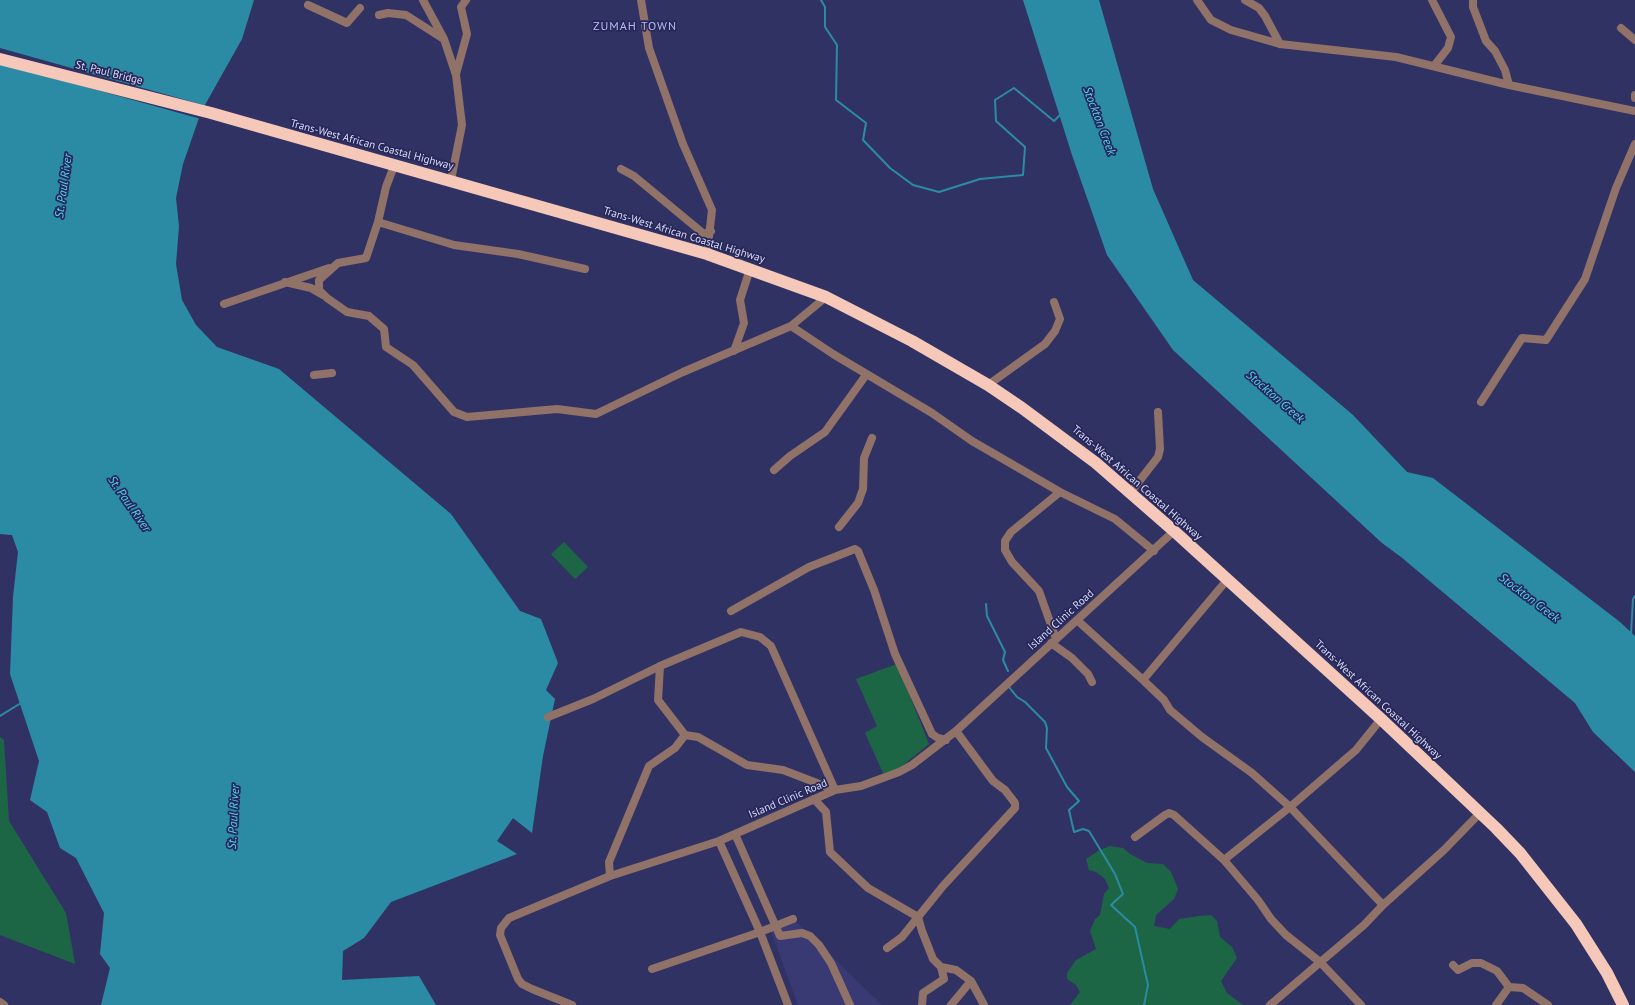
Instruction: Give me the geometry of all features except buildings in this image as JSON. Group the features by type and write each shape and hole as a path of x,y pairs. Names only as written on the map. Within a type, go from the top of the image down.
{"highway":[{"name":"St. Paul Bridge","path":"0,59 211,113"},
{"name":"Trans-West African Coastal Highway","path":"211,113 394,166 451,180 707,254 750,268 826,297 912,341 988,385 1062,436 1174,531 1381,720 1480,813 1520,853 1576,924 1607,973 1623,1005"}],"street":[{"path":"456,75 467,34 461,7 466,0"},
{"path":"641,0 649,48 683,144 712,210 711,231 707,254"},
{"path":"1197,0 1211,20 1231,30 1280,44 1396,57 1509,85 1635,111"},
{"path":"1245,0 1259,8 1280,44"},
{"path":"1432,0 1451,37 1448,48 1434,66"},
{"path":"1473,0 1473,7 1486,41 1495,51 1505,70 1509,85"},
{"path":"424,1 444,39 456,75 462,125 451,180"},
{"path":"308,5 347,23 360,8"},
{"path":"379,15 388,13 406,15 444,39"},
{"path":"1621,28 1635,40"},
{"path":"1481,402 1522,338 1546,340 1585,279 1616,188 1635,144"},
{"path":"224,304 274,288 284,282 322,271 338,263 366,258 378,222 386,187 394,166"},
{"path":"621,169 634,176 704,234 711,231"},
{"path":"378,222 454,245 518,254 585,269"},
{"path":"327,298 319,290 319,280 338,263"},
{"path":"734,351 744,323 740,300 750,268"},
{"path":"284,282 310,288 347,312 369,316 384,330 386,347 413,365 454,412 467,417 557,409 596,414 683,372 791,326 826,297"},
{"path":"988,385 1045,344 1055,331 1060,319 1054,302"},
{"path":"791,326 866,375 887,386 972,440 1060,492 1115,519 1154,551"},
{"path":"314,375 332,373"},
{"path":"774,470 790,456 825,432 866,375"},
{"path":"1130,493 1158,457 1160,449 1158,412"},
{"path":"839,527 858,503 863,489 864,458 872,438"},
{"path":"1060,492 1012,532 1005,541 1005,550 1012,562 1040,591 1053,641 1088,674 1092,682"},
{"name":"Island Clinic Road","path":"572,1005 522,984 518,979 500,935 501,928 508,918 610,876 719,841 835,790 861,786 899,772 946,740 1053,641 1154,551 1174,531"},
{"path":"731,611 809,567 855,549 858,551 874,590 895,654 932,734 938,738 946,740"},
{"path":"1143,680 1227,580"},
{"path":"1077,620 1164,700 1170,710 1202,737 1252,773 1290,807 1383,905"},
{"path":"548,717 593,698 660,666 741,632 760,637 771,646 835,790"},
{"path":"660,666 658,700 685,735 698,737 747,765 783,770 835,790"},
{"path":"1224,860 1290,807 1356,750 1381,720"},
{"path":"887,948 902,936 943,886 1015,808 1015,803 1005,790 993,781 956,731"},
{"path":"610,876 609,862 649,766 675,748 685,735"},
{"path":"814,799 826,812 830,852 868,888 918,918 933,959 941,967 944,979 923,993 922,1005"},
{"path":"1135,837 1169,813 1174,815 1224,860 1258,900 1271,919 1286,935 1320,962 1361,1005"},
{"path":"1270,1005 1364,925 1383,905 1444,850 1480,813"},
{"path":"735,834 780,936 802,933 810,936 819,945 831,964 850,1005"},
{"path":"719,841 760,932 788,1005"},
{"path":"652,969 760,932 793,919"},
{"path":"1453,965 1458,970 1472,963 1481,963 1497,971 1509,987 1523,988 1548,1005"},
{"path":"941,967 956,970 971,981 983,1005"},
{"path":"951,1005 971,981"},
{"path":"1496,1005 1509,987"},
{"path":"0,1002 4,1005"}],"shaded area":[{"path":"793,919 882,1005 798,1005 770,928"}],"green space":[{"path":"564,542 588,567 575,579 551,554"},
{"path":"897,664 929,744 897,770 884,775 865,733 877,726 856,679"},
{"path":"0,737 4,740 9,821 66,913 75,964 0,935"},
{"path":"1110,846 1123,848 1130,854 1147,863 1163,864 1171,872 1178,889 1174,899 1156,915 1154,926 1170,929 1179,919 1211,915 1217,921 1220,937 1232,947 1237,958 1221,981 1227,993 1243,1005 1070,1005 1080,992 1076,985 1067,979 1067,973 1076,960 1096,949 1090,931 1095,919 1100,915 1104,894 1109,888 1105,879 1096,872 1089,870 1086,859 1100,850"}],"water":[{"name":"St. Paul River","path":"0,0 254,0 242,39 201,112 183,164 176,198 179,226 176,264 182,300 196,325 217,347 279,369 451,514 520,611 541,619 558,663 546,690 555,699 543,756 532,833 513,818 497,841 517,854 391,902 364,938 343,951 342,980 419,976 436,1005 101,1005 110,968 100,954 104,913 76,858 60,848 47,812 30,800 39,761 10,674 13,597 18,552 12,535 0,534"},
{"name":"Stockton Creek","path":"1023,0 1099,0 1153,189 1193,280 1353,415 1407,472 1433,478 1620,622 1635,636 1635,772 1593,732 1575,703 1401,557 1382,543 1173,350 1107,255 1072,155"}],"pier":[{"path":"0,48 207,106 201,119 0,63"}],"waterway":[{"path":"821,0 825,7 825,27 837,45 836,100 866,123 863,140 890,168 913,185 939,192 980,179 1023,175 1025,147 996,121 995,100 1014,88 1054,121 1060,115"},
{"path":"1631,634 1633,599 1635,596"},
{"path":"986,604 987,616 1005,652 1003,660 1008,671"},
{"path":"1009,687 1017,697 1025,702 1045,722 1047,728 1046,748 1067,787 1079,801 1069,810 1074,832 1083,829 1089,831 1115,874 1123,894 1111,905 1135,927 1148,985 1144,1005"},
{"path":"0,716 21,703"}],"district":[{"name":"ZUMAH TOWN","path":"635,27"}]}
